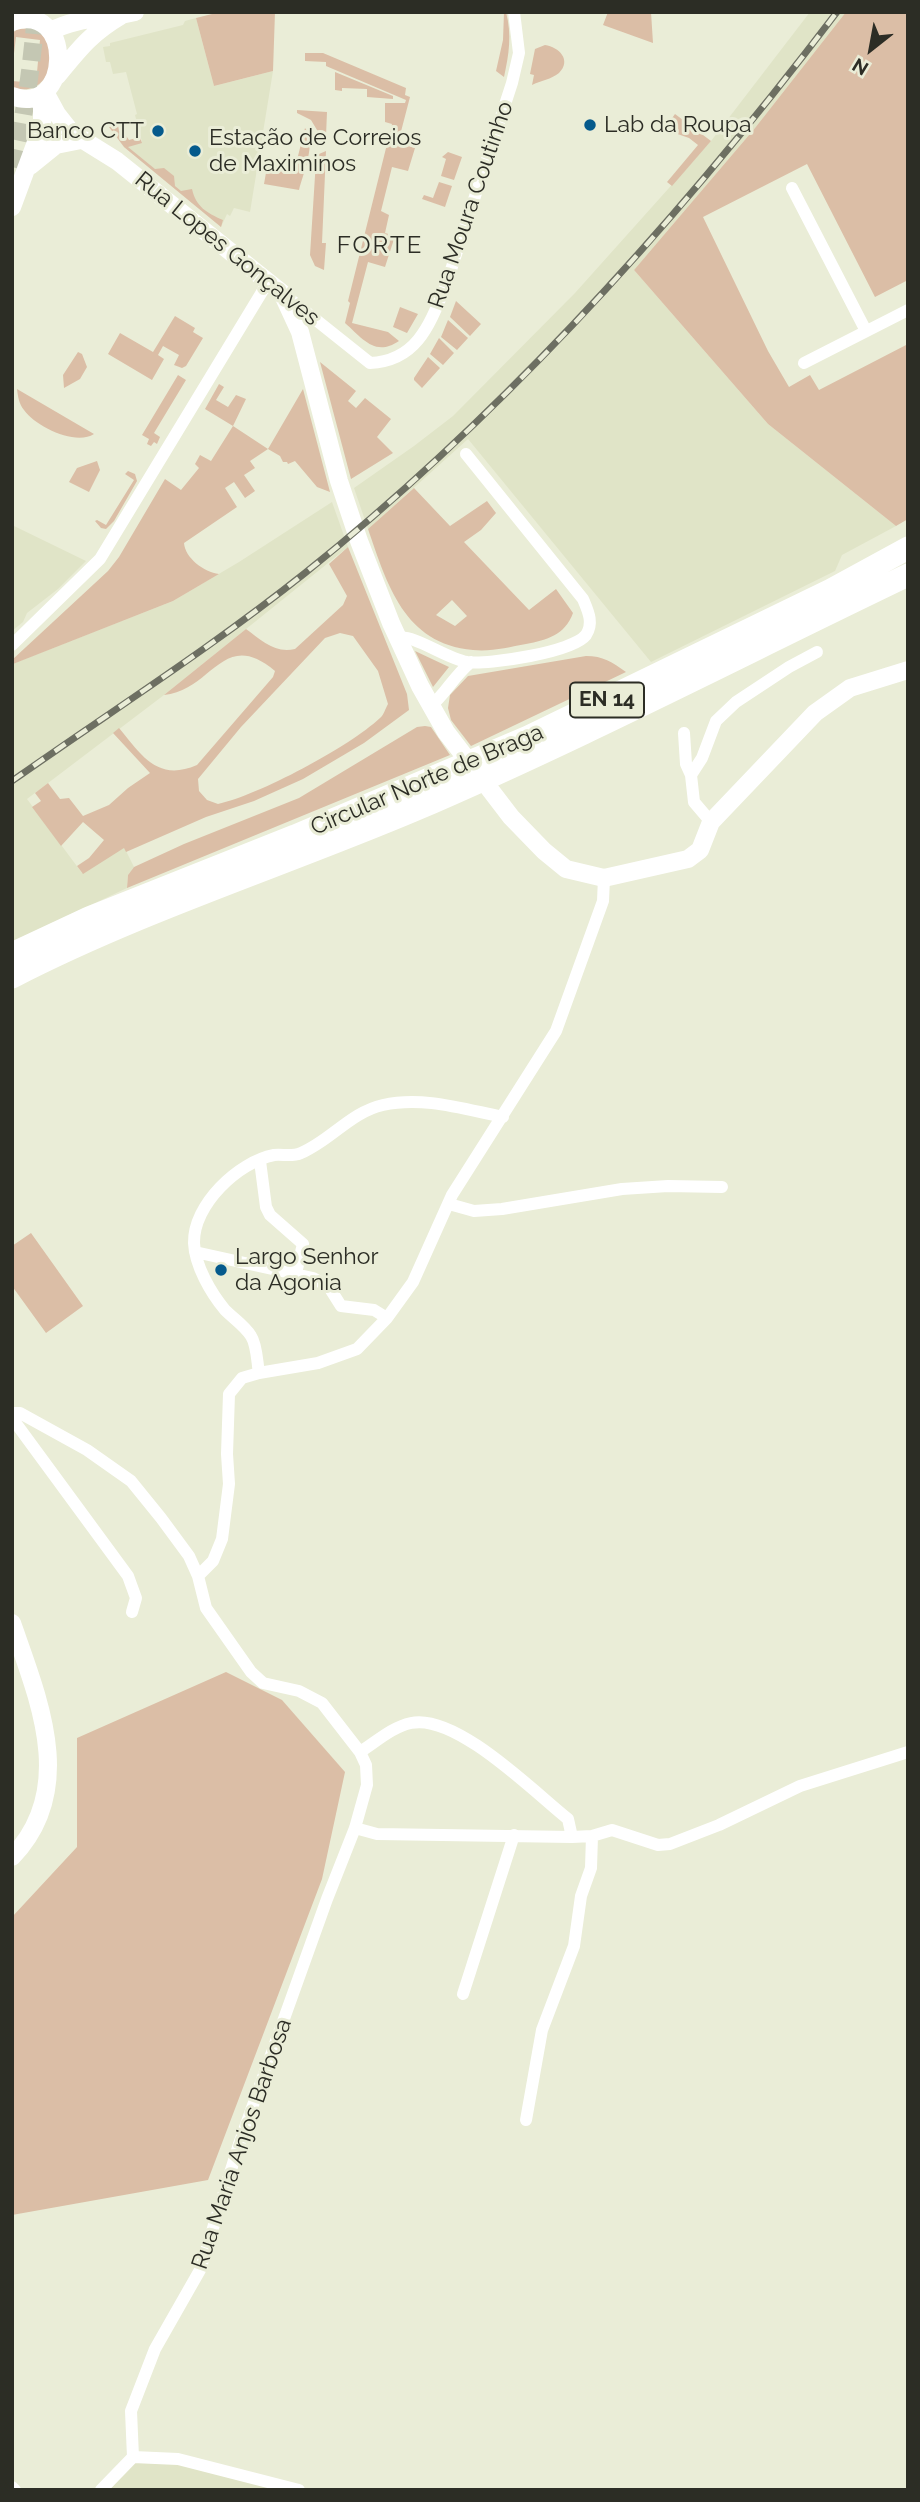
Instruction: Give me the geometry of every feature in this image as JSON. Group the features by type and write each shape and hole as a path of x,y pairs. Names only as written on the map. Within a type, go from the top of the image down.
{"highway":[{"name":"Circular Norte de Braga","path":"12,954 89,918 295,836 528,737 819,596 908,548"},
{"name":"Circular Norte de Braga","path":"12,977 113,930 411,811 533,757 908,575"}],"street":[{"name":"Rua Moura Coutinho","path":"370,363 392,360 414,347 439,303 516,68 519,40 514,12"},
{"path":"12,22 27,19 62,26 87,15 128,14"},
{"path":"12,96 26,99 47,88 87,39 98,29 128,14"},
{"path":"12,207 42,126 47,88 59,54 49,23"},
{"name":"Rua Lopes Gonçalves","path":"47,88 65,126 81,140 117,161 370,363"},
{"path":"26,170 48,150 81,140"},
{"path":"792,188 866,331"},
{"path":"12,645 90,571 109,546 268,282"},
{"path":"282,293 300,332 349,511 394,630 431,706 446,732 511,817 566,869 604,877 688,859 701,850 711,822 815,713 850,688 908,670"},
{"path":"804,363 908,310"},
{"path":"394,630 439,653 471,662 525,656 567,647 585,635 590,626 590,615 583,599 466,454"},
{"path":"691,775 702,758 716,721 736,702 817,652"},
{"path":"431,706 471,662"},
{"path":"684,733 686,764 691,775 694,802 711,822"},
{"path":"198,1576 213,1561 222,1539 229,1484 229,1394 242,1378 318,1363 357,1349 387,1318 412,1282 452,1195 556,1031 603,901 604,877"},
{"path":"258,1373 253,1338 218,1298 203,1275 195,1252 195,1227 201,1210 232,1176 249,1165 274,1155 300,1153 366,1110 382,1105 412,1101 440,1103 503,1117"},
{"path":"260,1161 266,1207 270,1215 303,1244 296,1273"},
{"path":"449,1204 474,1210 502,1209 622,1189 677,1185 722,1187"},
{"path":"195,1252 313,1278 329,1287 341,1306 374,1310 387,1318"},
{"path":"132,1612 136,1598 128,1576 12,1416 20,1413 76,1444 131,1481 189,1556 198,1576 206,1608 251,1672 263,1683 299,1691 322,1703 360,1752 396,1728 412,1722 447,1729 471,1740 568,1819 572,1837"},
{"path":"12,1623 42,1713 49,1753 48,1786 38,1815 24,1844 12,1857"},
{"name":"Rua Maria Anjos Barbosa","path":"133,2457 131,2411 155,2349 200,2270 239,2144 355,1828 367,1785 366,1765 360,1752"},
{"path":"355,1828 377,1834 572,1837 592,1836 612,1830 659,1844 670,1844 719,1825 800,1786 908,1752"},
{"path":"463,1993 514,1835"},
{"path":"526,2120 542,2030 575,1946 581,1896 591,1868 592,1836"},
{"path":"102,2490 133,2457 178,2459 299,2490"}],"shaded area":[{"path":"220,12 275,12 273,71 214,86 196,18"},
{"path":"504,12 508,20 509,37 504,77 496,71 503,40"},
{"path":"608,12 651,12 653,43 603,25"},
{"path":"810,12 846,12 755,128 634,270 768,424 896,526 842,555 835,571 651,662 468,439 368,529 354,488 453,416 575,293 711,141"},
{"path":"846,12 908,12 908,280 875,297 807,164 703,217 768,351 789,387 810,375 819,390 908,344 908,519 896,526 768,424 634,270 755,128"},
{"name":"Estação de Correios de Maximinos","path":"196,18 214,86 273,71 250,212 234,208 230,216 227,214 221,227 124,147 142,142 135,115 137,114 126,72 113,74 110,62 106,62 103,47 183,25 185,21"},
{"path":"31,28 44,37 49,47 50,66 41,83 33,88 12,87 12,81 36,83 40,40 16,37 12,70 12,33 18,29"},
{"path":"545,45 559,51 564,59 563,68 556,75 532,85 534,75 530,74 535,49"},
{"path":"305,53 323,53 406,88 405,95 410,97 398,143 415,148 408,171 392,167 381,211 389,215 385,233 395,236 385,267 368,262 352,323 388,332 399,341 391,345 376,347 345,323 350,303 348,301 392,124 385,122 385,103 405,103 406,100 326,66 326,62 305,61"},
{"path":"335,72 393,96 393,99 367,97 367,89 335,90"},
{"path":"297,110 327,112 326,136 320,135 311,120 297,113"},
{"path":"675,114 711,141 672,186 667,182 698,145 689,138 666,130 668,121"},
{"path":"118,125 119,131 123,131 129,140 140,137 142,143 128,147 155,169 164,168 174,176 175,186 181,191 192,189 203,209 223,220 221,227 124,147 109,127"},
{"path":"305,128 310,141 299,190 264,184 267,167 294,172"},
{"path":"326,151 322,243 326,243 324,270 315,266 310,255 316,160 319,154"},
{"path":"448,152 462,157 454,180 441,176 446,159 442,157"},
{"path":"439,182 452,186 445,207 422,199 424,195 433,198"},
{"path":"456,301 481,324 470,336 450,317"},
{"path":"400,307 418,314 407,333 393,327"},
{"path":"175,316 195,328 193,332 203,338 186,366 182,368 174,365 179,355 163,346 158,355 164,359 152,380 108,354 120,333 153,352"},
{"path":"448,320 468,338 457,350 441,337"},
{"path":"439,338 454,353 443,365 430,354"},
{"path":"78,352 82,354 87,367 80,379 64,388 63,375"},
{"path":"428,357 440,368 422,388 414,378"},
{"path":"320,362 356,391 348,401 356,408 365,398 391,419 377,437 393,453 351,479"},
{"path":"178,375 186,380 154,433 160,437 157,444 154,442 151,446 147,444 149,439 142,435"},
{"path":"219,384 224,387 216,400 228,407 236,395 246,399 233,426 205,409"},
{"path":"17,389 94,434 77,438 57,433 37,423 24,410"},
{"path":"303,389 330,492 317,487 295,461 288,464 283,462 280,456 268,449"},
{"path":"233,426 268,449 250,461 255,468 244,475 255,491 245,498 234,482 225,488 237,507 184,543 188,554 196,563 219,574 173,601 13,664 12,660 108,571 165,479 181,490 199,468 195,464 200,455 211,461"},
{"path":"97,461 100,470 89,492 69,482 77,468"},
{"path":"128,471 135,474 137,481 114,521 106,529 101,528 95,521 106,525 134,480 125,474"},
{"path":"414,488 450,526 487,501 496,513 481,530 464,542 529,610 556,589 573,613 570,620 560,631 541,641 486,650 449,645 414,624 402,608 391,590 368,529","holes":["452,600 467,616 455,626 436,615"]},
{"path":"332,502 348,547 164,695 27,799 82,873 124,847 134,867 128,875 127,888 12,942 12,664 173,601"},
{"path":"12,525 86,561 58,589 27,613 23,622 12,631"},
{"path":"348,547 407,694 409,710 364,743 303,779 126,852 124,848 83,874 77,866 89,858 104,840 83,822 61,846 32,807 41,801 35,793 48,783 60,799 69,798 83,816 109,805 150,773 113,733 119,728 135,748 161,768 172,770 197,765 273,677 275,671 257,659 243,655 230,658 181,691 164,695 246,629 275,648 295,649 343,605 347,596 329,564","holes":["340,633 353,636 378,671 388,704 381,717 326,756 256,791 218,804 207,800 199,791 198,779 241,727 325,638"]},
{"path":"415,651 449,667 433,687"},
{"path":"586,656 607,660 626,672 471,746 451,720 448,708 450,695 468,676"},
{"path":"417,727 431,727 450,755 127,888 128,875 134,867 299,798"},
{"path":"31,1233 83,1306 46,1333 12,1286 12,1246"},
{"path":"226,1672 282,1700 345,1772 322,1879 208,2180 12,2215 12,1917 77,1847 77,1738"},
{"path":"133,2457 178,2459 299,2490 101,2490"}],"tunnel":[{"path":"12,167 21,129 36,12"}],"railway":[{"path":"12,781 197,654 269,601 379,511 451,446 521,379 653,237 778,88 837,12"}],"place":[{"name":"Lab da Roupa","path":"590,125"},
{"name":"Banco CTT","path":"158,131"},
{"name":"Estação de Correios de Maximinos","path":"195,151"},
{"name":"Largo Senhor da Agonia","path":"221,1270"}],"district":[{"name":"FORTE","path":"380,246"}]}
